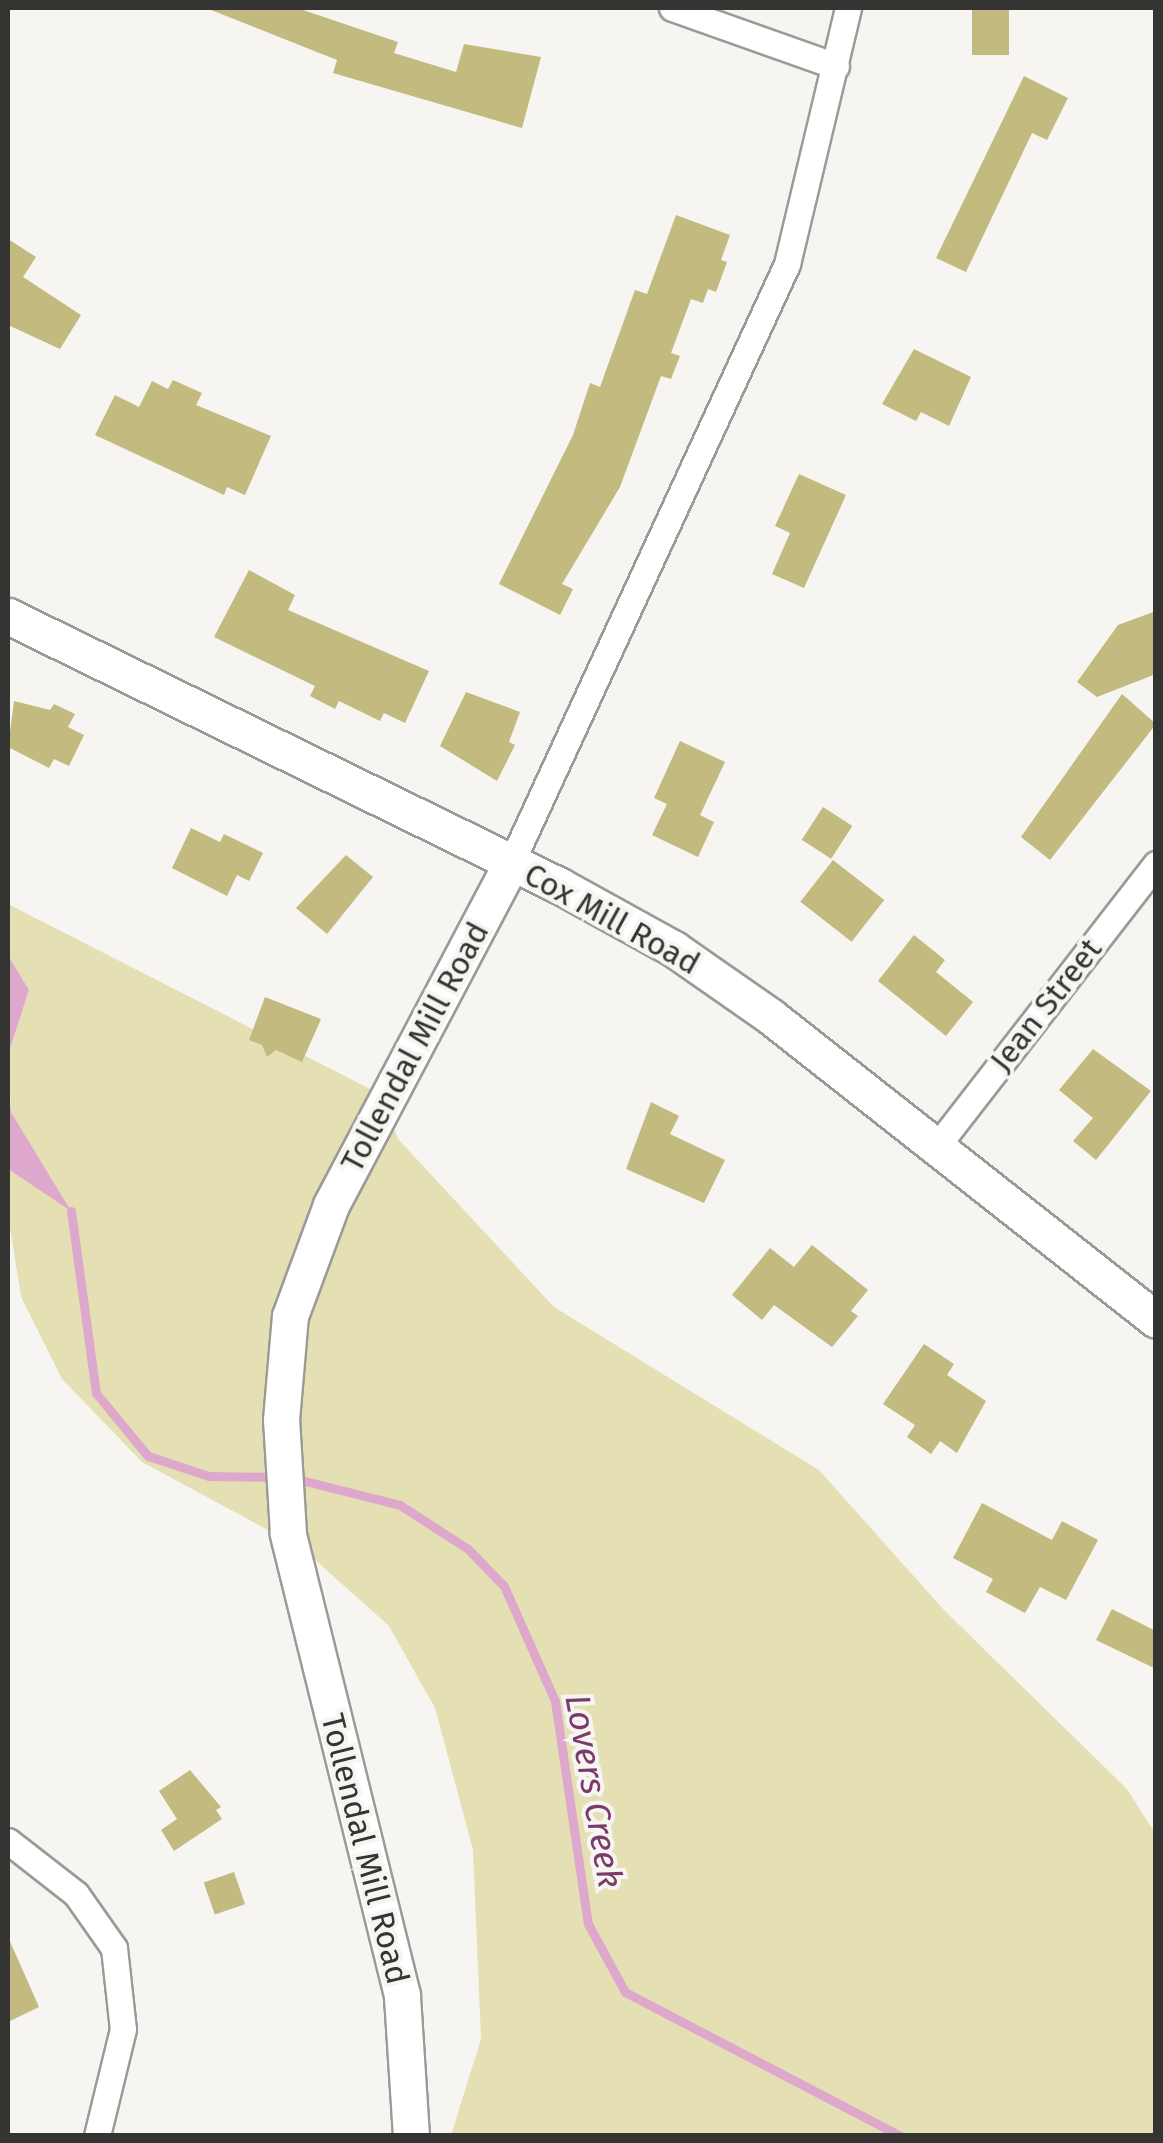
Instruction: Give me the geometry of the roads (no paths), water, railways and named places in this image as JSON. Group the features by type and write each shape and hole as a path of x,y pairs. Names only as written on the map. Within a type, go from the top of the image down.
{"street":[{"path":"672,8 836,66"},
{"name":"Tollendal Mill Road","path":"410,2136 402,1995 288,1533 281,1420 290,1316 331,1205 511,863 787,264 848,8"},
{"name":"Cox Mill Road","path":"8,616 511,863 674,949 938,1146 1156,1320"},
{"name":"Jean Street","path":"938,1146 1156,864"},
{"path":"8,1841 76,1894 114,1948 125,2000 123,2029 97,2136"}],"waterway":[{"name":"Lovers Creek","path":"71,1211 96,1393 148,1456 209,1476 277,1477"},
{"name":"Lovers Creek","path":"293,1478 400,1505 468,1549 504,1586 555,1701 588,1924 625,1992 901,2136"}]}
